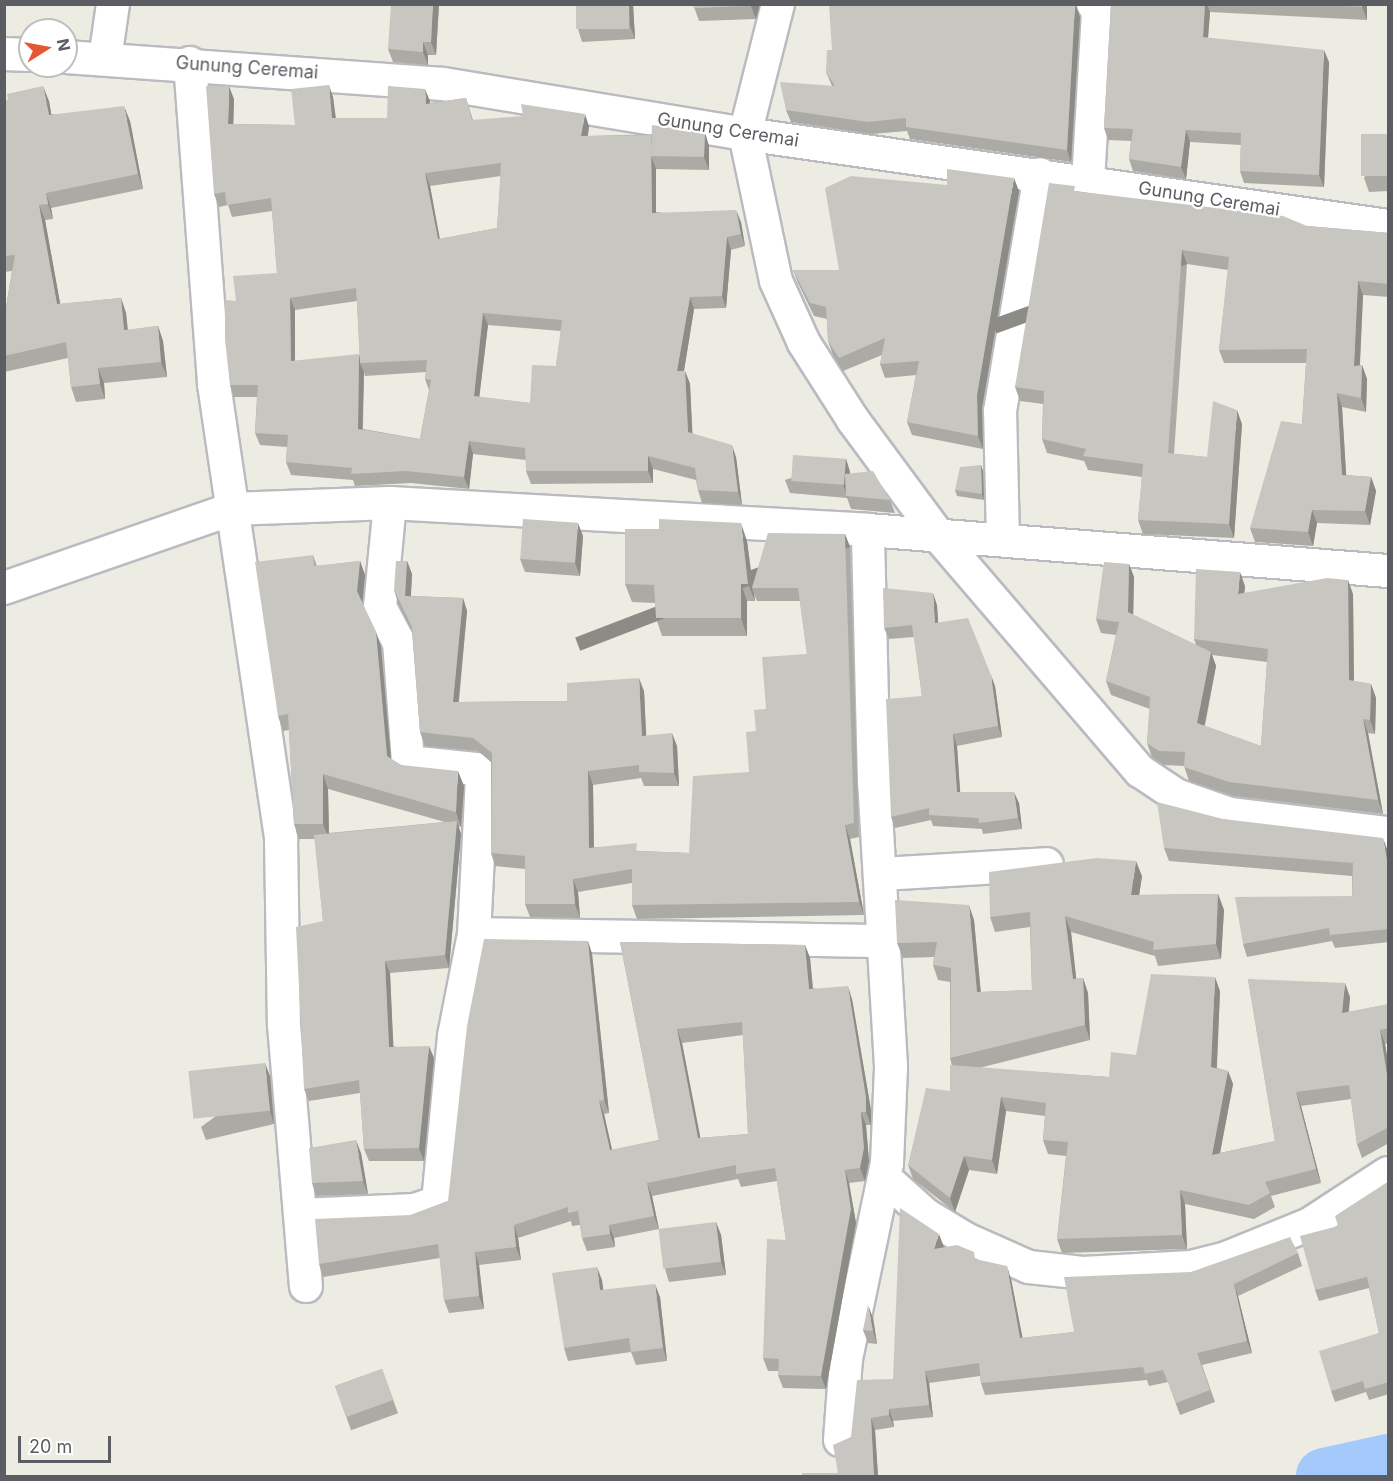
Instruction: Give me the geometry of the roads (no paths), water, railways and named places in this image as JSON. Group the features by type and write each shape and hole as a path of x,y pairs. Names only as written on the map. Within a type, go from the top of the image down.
{"street":[{"path":"105,59 113,4"},
{"path":"778,4 745,134 776,281 804,343 952,538 1108,737 1140,771 1176,795 1230,814 1389,833"},
{"path":"1088,181 1098,12 1093,4"},
{"name":"Gunung Ceremai","path":"78,58 190,63 443,84 745,134 1040,174 1389,226"},
{"path":"190,63 214,384 281,839 284,1025 306,1286"},
{"path":"1004,540 1000,411 1040,174"},
{"path":"300,1215 415,1210 438,1202 454,1036 474,934 482,777 476,769 408,762 399,642 380,607 390,503"},
{"path":"4,588 232,509 390,503 868,530 1389,571"},
{"path":"840,1440 846,1359 885,1178 891,1066 868,530"},
{"path":"881,874 1047,864"},
{"path":"474,934 887,940"},
{"path":"885,1178 926,1215 966,1239 1029,1267 1083,1273 1152,1271 1226,1258 1311,1224 1389,1173"}],"waterway":[{"path":"1324,1476 1388,1462"}]}
